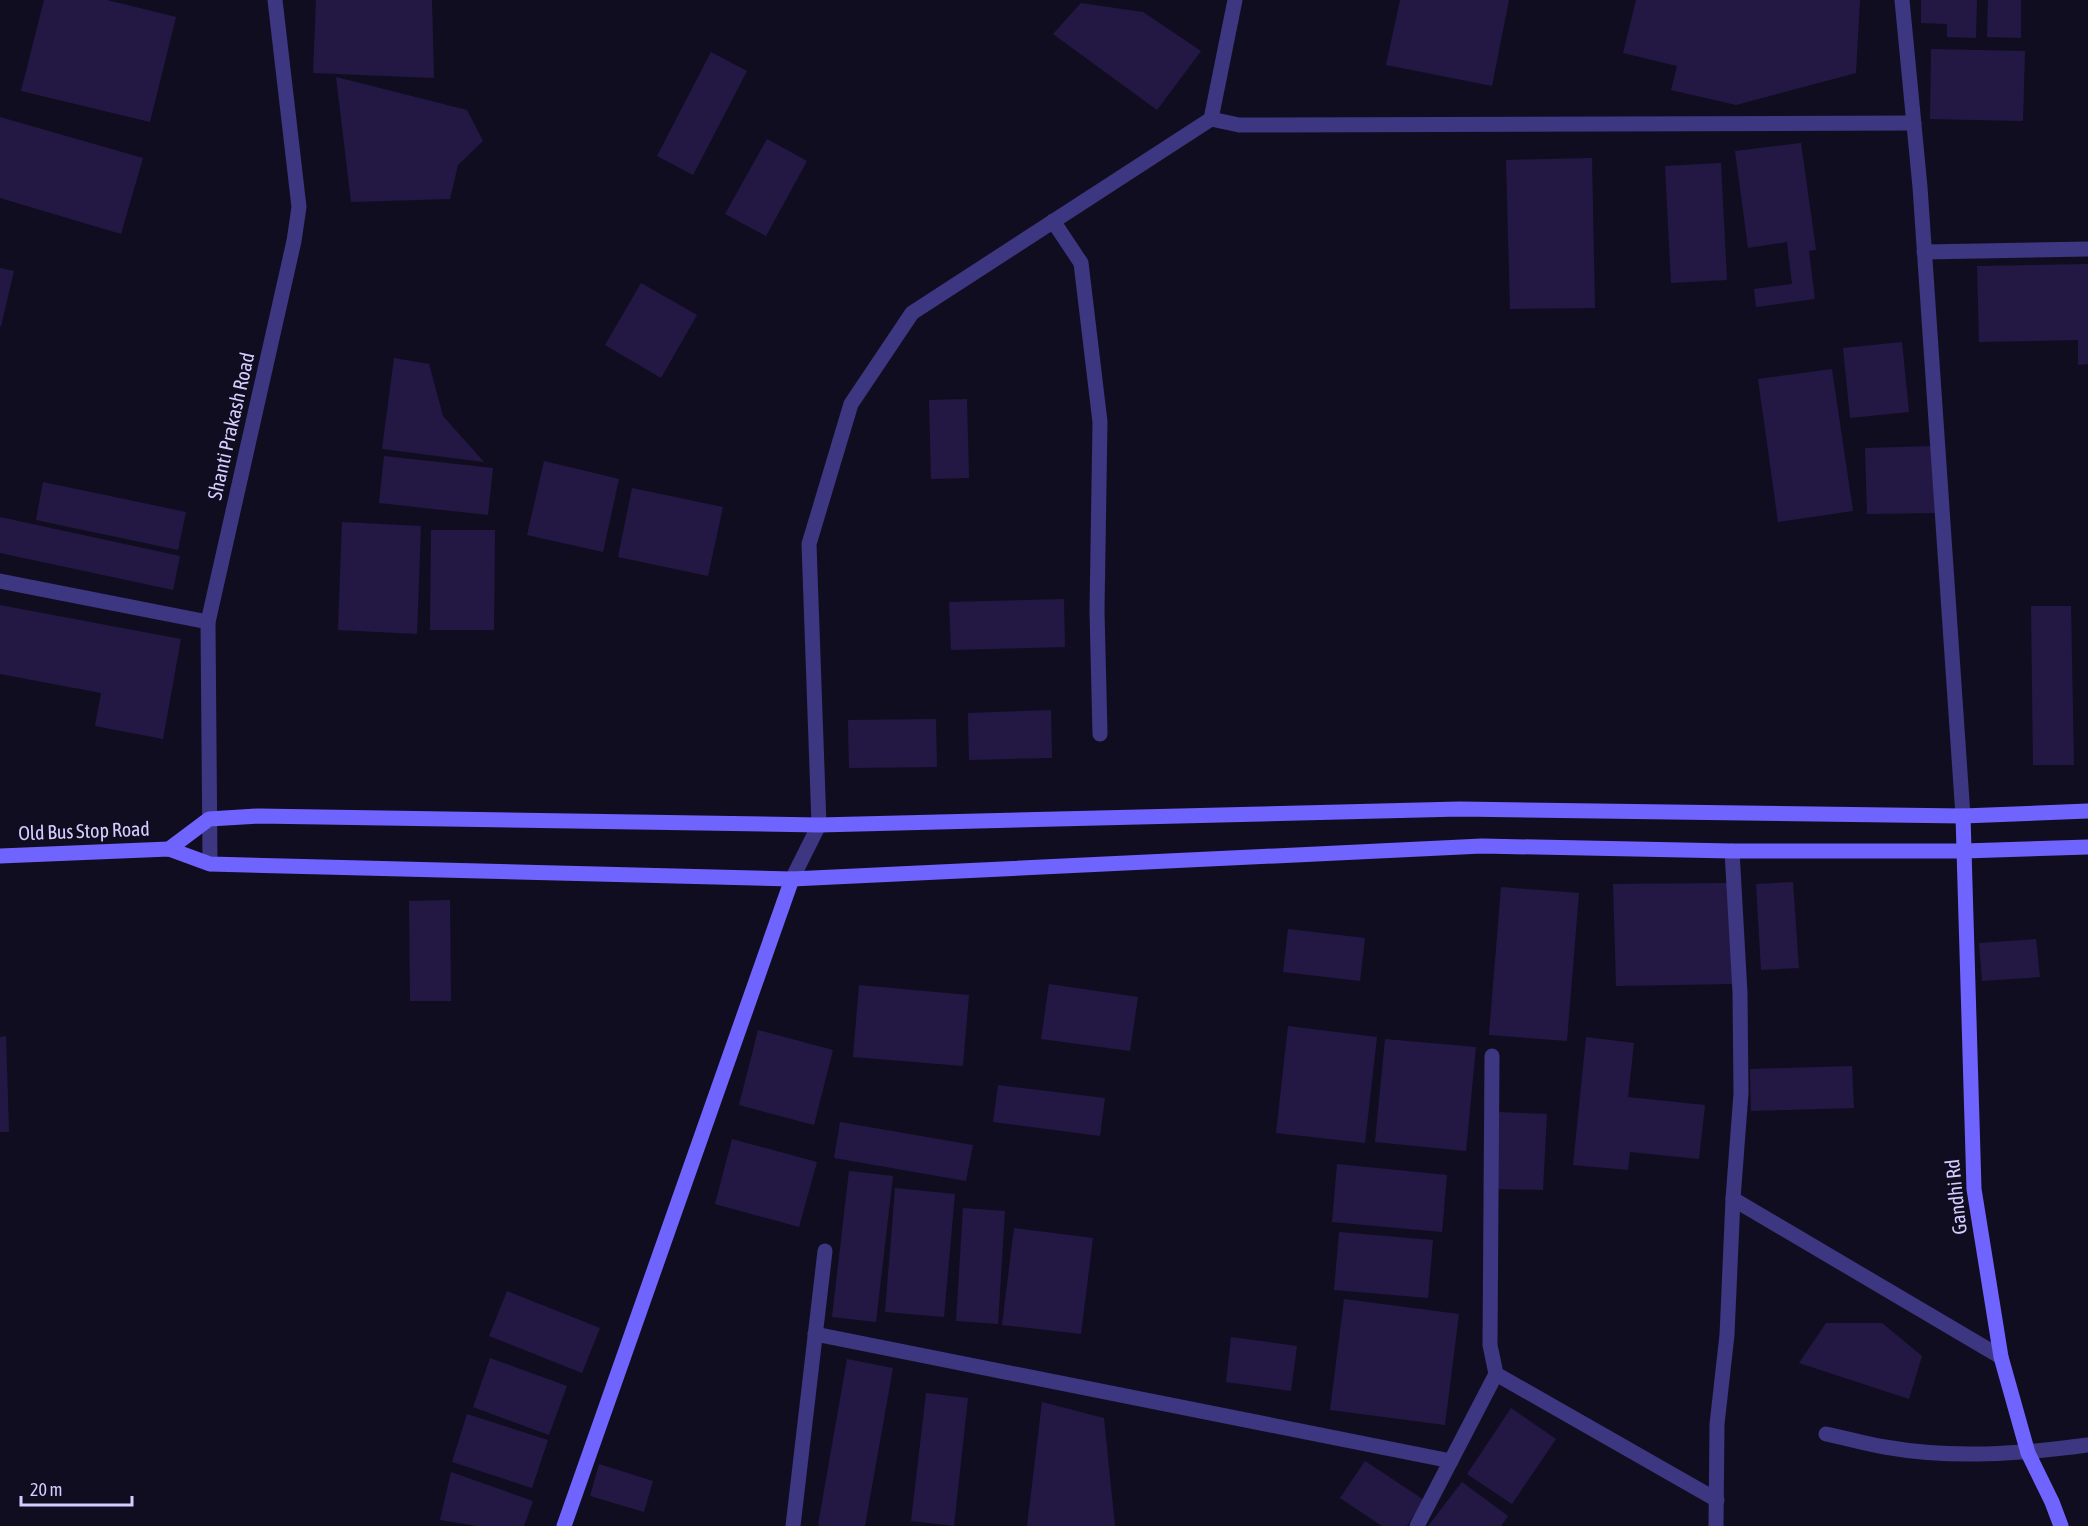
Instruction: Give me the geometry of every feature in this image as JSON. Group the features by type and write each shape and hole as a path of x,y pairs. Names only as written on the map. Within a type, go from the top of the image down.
{"street":[{"name":"Shanti Prakash Road","path":"210,864 208,621 294,241 299,207 274,0"},
{"path":"1211,119 1235,0"},
{"path":"1902,0 1924,252 1963,816"},
{"path":"564,1526 792,879 819,825 809,544 851,404 912,313 1211,119 1239,125 1914,123"},
{"path":"1053,221 1081,263 1100,422 1097,611 1100,734"},
{"path":"1924,252 2088,249"},
{"path":"0,581 208,621"},
{"path":"169,849 209,819 258,816 819,825 1460,809 1963,816 2088,811"},
{"name":"Gandhi Rd","path":"1963,816 1974,1189 2001,1357 2028,1453 2061,1526"},
{"path":"169,849 210,864 792,879 1482,846 1732,851 2088,847"},
{"name":"Old Bus Stop Road","path":"0,856 169,849"},
{"path":"1716,1526 1717,1424 1727,1335 1733,1199 1741,1093 1740,993 1732,851"},
{"path":"1417,1526 1496,1374 1490,1345 1492,1056"},
{"path":"1733,1199 2001,1357"},
{"path":"793,1526 825,1251"},
{"path":"815,1334 1450,1461"},
{"path":"1496,1374 1718,1500"},
{"path":"1826,1434 1886,1448 1948,1454 2028,1453 2088,1445"}],"building":[{"path":"44,0 107,0 176,17 150,122 21,91"},
{"path":"316,0 432,0 434,78 313,73"},
{"path":"1400,0 1509,0 1492,86 1386,65"},
{"path":"1636,0 1860,0 1856,73 1736,105 1671,90 1677,66 1623,53"},
{"path":"1921,0 1977,0 1976,38 1947,37 1947,24 1921,23"},
{"path":"1988,0 2021,0 2021,38 1987,37"},
{"path":"1081,3 1143,12 1201,51 1157,110 1053,34"},
{"path":"1931,49 2025,51 2023,121 1930,119"},
{"path":"711,52 747,71 693,175 657,156"},
{"path":"336,77 467,110 483,141 458,165 450,199 351,202"},
{"path":"0,117 143,158 121,234 0,198"},
{"path":"767,139 807,161 766,236 725,214"},
{"path":"1801,143 1816,250 1809,251 1815,299 1756,307 1754,289 1792,284 1787,242 1748,248 1735,151"},
{"path":"1592,158 1595,308 1510,309 1506,160"},
{"path":"1721,163 1727,280 1671,283 1665,166"},
{"path":"2088,264 2088,364 2078,365 2078,340 1979,342 1977,266"},
{"path":"0,268 14,271 1,326 0,326"},
{"path":"641,283 697,315 661,378 605,345"},
{"path":"1902,342 1909,412 1850,418 1843,348"},
{"path":"394,358 429,364 443,416 484,462 382,449"},
{"path":"1832,369 1853,511 1778,522 1758,379"},
{"path":"967,399 969,478 931,479 929,400"},
{"path":"1934,446 1936,513 1867,514 1865,448"},
{"path":"384,456 493,468 488,515 379,503"},
{"path":"544,461 619,479 603,552 527,535"},
{"path":"43,482 186,512 178,550 36,520"},
{"path":"632,488 723,507 708,576 618,557"},
{"path":"0,517 180,556 173,590 0,553"},
{"path":"342,522 421,526 417,634 338,630"},
{"path":"431,530 495,530 494,630 430,630"},
{"path":"1064,599 1065,647 951,650 949,602"},
{"path":"0,605 181,639 163,739 95,726 101,693 0,674"},
{"path":"2031,606 2071,606 2074,765 2033,765"},
{"path":"1051,710 1052,758 969,760 968,713"},
{"path":"936,719 937,767 849,768 848,720"},
{"path":"1793,882 1799,968 1761,970 1756,884"},
{"path":"1730,883 1732,984 1616,986 1613,884"},
{"path":"1501,887 1579,893 1567,1041 1489,1035"},
{"path":"450,900 451,1001 410,1001 409,901"},
{"path":"1288,929 1365,938 1360,981 1283,972"},
{"path":"2036,939 2040,977 1982,981 1979,943"},
{"path":"1049,984 1138,997 1130,1051 1041,1039"},
{"path":"859,985 969,995 963,1066 853,1057"},
{"path":"1288,1026 1377,1037 1365,1143 1276,1133"},
{"path":"758,1030 833,1050 814,1125 739,1105"},
{"path":"6,1036 9,1132 0,1132 0,1037"},
{"path":"1586,1037 1634,1043 1628,1097 1705,1105 1699,1159 1630,1152 1628,1170 1573,1165"},
{"path":"1385,1039 1476,1047 1466,1151 1375,1142"},
{"path":"1852,1066 1854,1108 1751,1111 1750,1069"},
{"path":"998,1085 1105,1098 1100,1136 993,1122"},
{"path":"1498,1112 1547,1114 1543,1190 1496,1189"},
{"path":"840,1122 973,1145 966,1181 834,1158"},
{"path":"732,1139 817,1162 799,1227 715,1204"},
{"path":"1337,1164 1447,1175 1442,1232 1332,1222"},
{"path":"849,1171 893,1176 876,1322 832,1317"},
{"path":"895,1188 955,1194 944,1317 885,1312"},
{"path":"963,1208 1005,1211 998,1324 956,1321"},
{"path":"1014,1228 1093,1238 1081,1334 1002,1325"},
{"path":"1339,1232 1433,1240 1428,1298 1334,1290"},
{"path":"507,1291 600,1328 582,1373 489,1336"},
{"path":"1344,1299 1459,1314 1445,1425 1330,1410"},
{"path":"1826,1323 1882,1323 1922,1356 1909,1399 1799,1363"},
{"path":"1231,1337 1297,1346 1291,1391 1226,1382"},
{"path":"490,1358 567,1386 549,1435 473,1407"},
{"path":"847,1359 893,1368 865,1526 821,1526 818,1525"},
{"path":"926,1393 968,1398 954,1526 911,1521"},
{"path":"1042,1402 1104,1418 1115,1526 1027,1526"},
{"path":"1511,1408 1556,1439 1512,1504 1467,1474"},
{"path":"467,1414 548,1440 532,1488 452,1462"},
{"path":"1365,1461 1424,1500 1407,1526 1382,1526 1340,1498"},
{"path":"599,1464 653,1481 644,1512 590,1496"},
{"path":"451,1472 533,1501 524,1526 477,1526 440,1520"},
{"path":"1462,1482 1508,1516 1501,1526 1428,1526"}]}
